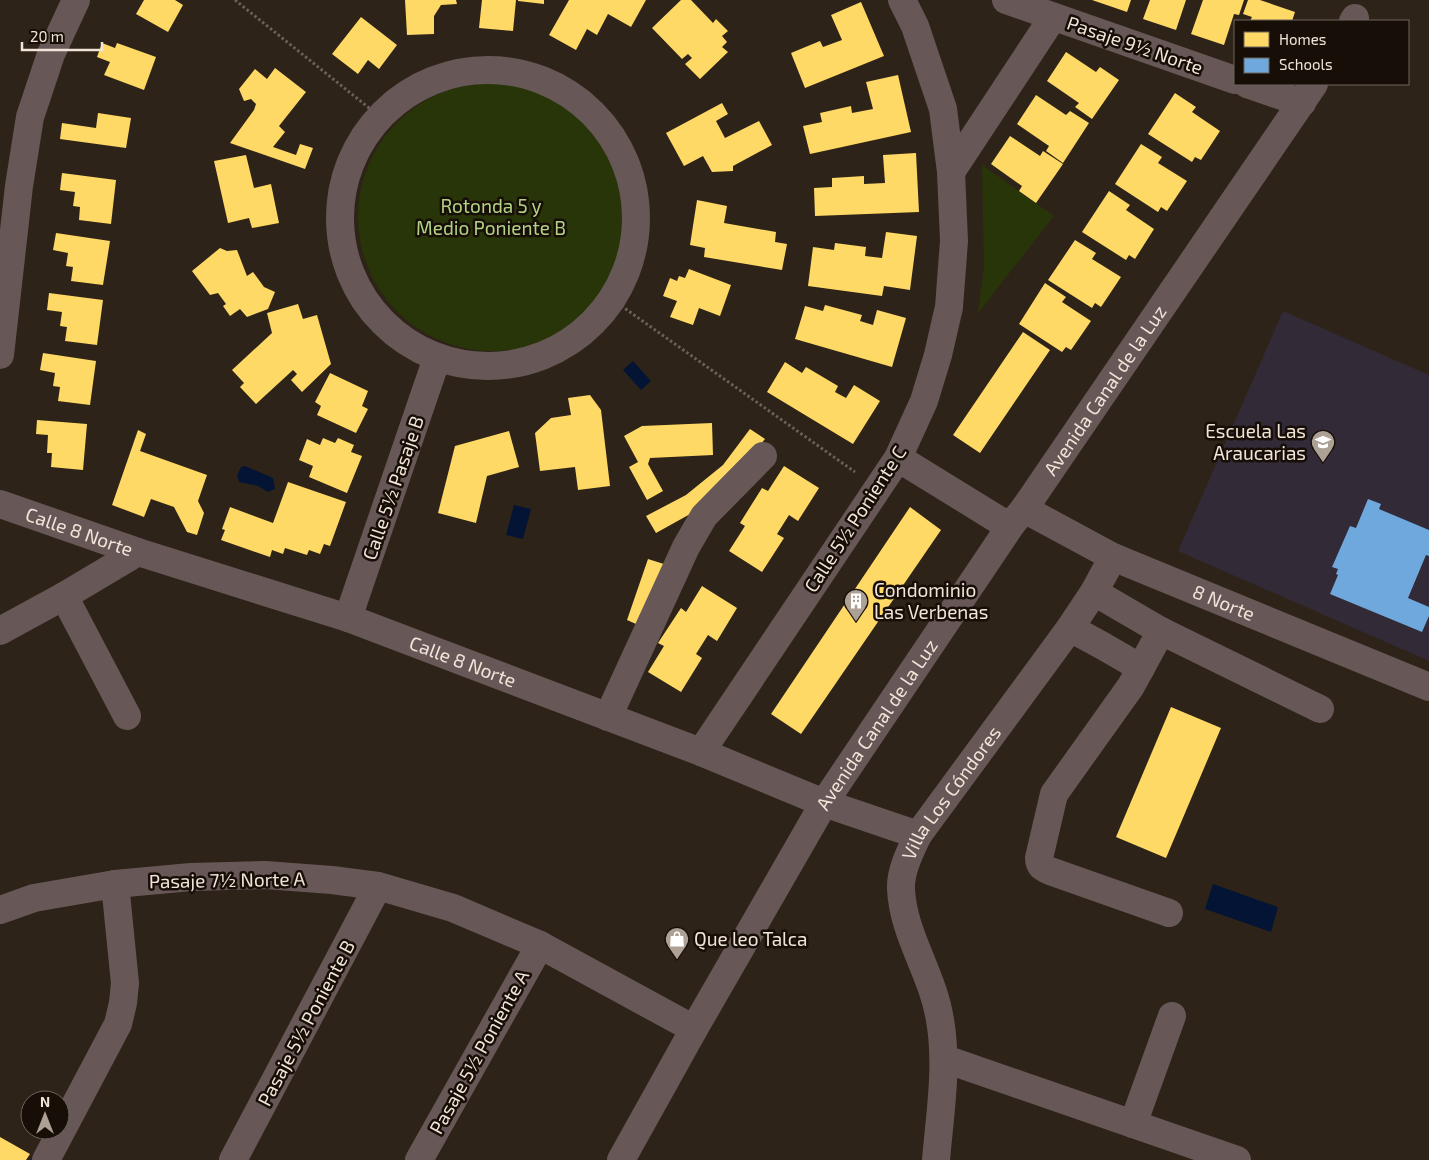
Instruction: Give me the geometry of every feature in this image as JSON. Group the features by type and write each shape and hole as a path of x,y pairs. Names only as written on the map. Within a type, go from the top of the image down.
{"street":[{"path":"0,355 19,186 30,117 50,54 76,0"},
{"name":"Calle 5½ Poniente C","path":"701,752 898,458 924,401 938,355 949,307 954,241 951,172 943,109 916,26 902,0"},
{"name":"Pasaje 9½ Norte","path":"1006,0 1234,80"},
{"path":"951,172 1053,17"},
{"path":"465,70 514,71 561,88 599,118 626,159 638,207 633,256 613,300 579,337 535,360 486,367 437,358 400,338 370,309 349,272 339,232 342,190 355,150 379,116 419,86 465,70"},
{"path":"1254,85 1308,93"},
{"name":"Avenida Canal de la Luz","path":"622,1160 694,1029 824,803 1017,517 1308,93"},
{"name":"Calle 5½ Pasaje B","path":"348,618 437,358"},
{"path":"608,716 686,547 704,516 763,456"},
{"name":"8 Norte","path":"898,458 997,519 1017,517 1429,687"},
{"name":"Calle 8 Norte","path":"0,504 138,552 348,618 701,752 824,803 918,835"},
{"path":"0,631 138,552"},
{"name":"Villa Los Cóndores","path":"936,1160 945,1059 937,1004 908,924 900,887 907,857 918,835 1070,628 1094,592 1113,557"},
{"path":"1094,592 1161,631 1320,709"},
{"path":"64,596 127,716"},
{"path":"1070,628 1141,668"},
{"path":"1161,631 1131,686 1054,794 1039,854 1039,863 1050,871 1169,913"},
{"name":"Pasaje 7½ Norte A","path":"0,910 34,898 115,884 191,877 265,875 332,880 378,886 453,908 540,945 694,1029"},
{"path":"46,1160 118,1024 125,983 115,884"},
{"name":"Pasaje 5½ Poniente B","path":"233,1160 378,886"},
{"name":"Pasaje 5½ Poniente A","path":"419,1160 540,945"},
{"path":"1133,1124 1172,1016"},
{"path":"945,1059 1237,1160"}],"path":[{"path":"234,0 379,116"},
{"path":"613,300 878,488"}],"shaded area":[{"name":"Escuela Las Araucarias","path":"1283,311 1429,375 1429,661 1178,551"}],"green space":[{"name":"Rotonda 5 y Medio Poniente B","path":"479,83 505,83 531,88 543,93 567,105 587,122 604,142 621,178 626,204 626,230 621,256 604,292 587,312 567,329 531,346 505,351 479,351 453,346 417,329 388,302 380,292 363,256 358,230 358,204 363,178 380,142 407,113 417,105 453,88"},
{"path":"982,165 1054,216 978,313 984,267"}],"water":[{"path":"633,361 651,381 641,390 623,370"},
{"path":"245,466 273,478 275,489 268,492 258,486 239,482 237,476 241,467"},
{"path":"514,505 531,509 523,539 506,535"},
{"path":"1213,884 1278,907 1271,932 1205,909"}],"building: Homes":[{"path":"144,0 175,0 183,5 168,32 136,14"},
{"path":"405,0 456,0 457,4 441,5 434,16 434,34 407,35"},
{"path":"482,0 516,0 513,31 479,28"},
{"path":"544,0 544,4 518,1"},
{"path":"569,0 646,0 631,27 608,14 597,35 587,29 576,50 549,35"},
{"path":"681,0 691,0 713,23 716,19 728,31 722,36 727,42 722,47 728,52 700,79 685,64 692,58 688,54 682,59 652,28"},
{"path":"1092,0 1131,0 1127,12"},
{"path":"1150,0 1186,0 1176,30 1143,19"},
{"path":"1203,0 1244,0 1239,15 1234,14 1224,45 1191,34"},
{"path":"1248,0 1260,0 1295,12 1292,20 1250,20 1252,17 1243,14"},
{"path":"861,2 884,56 805,88 791,53 820,41 823,47 842,40 831,15"},
{"path":"361,17 397,45 379,69 368,60 358,74 332,54"},
{"path":"102,43 115,48 117,43 156,57 144,90 104,75 110,62 97,57"},
{"path":"1066,52 1096,72 1100,67 1119,80 1092,119 1075,107 1079,103 1047,81"},
{"path":"275,68 306,92 279,126 285,132 273,147 296,155 300,144 313,148 305,169 230,143 254,110 256,104 251,99 244,101 239,89 255,69 267,79"},
{"path":"898,75 911,132 810,154 803,126 822,122 820,113 851,106 852,113 873,109 866,82"},
{"path":"1175,93 1196,107 1192,112 1220,131 1201,160 1195,157 1192,162 1148,134"},
{"path":"1036,95 1066,115 1070,111 1089,123 1063,163 1046,151 1049,146 1017,124"},
{"path":"722,103 728,114 716,121 725,138 759,121 772,145 733,166 733,171 712,172 703,156 684,166 666,133"},
{"path":"98,113 131,118 126,148 60,139 62,123 96,128"},
{"path":"1010,136 1040,156 1043,151 1063,164 1036,203 1019,191 1022,186 991,164"},
{"path":"1141,144 1162,157 1158,163 1187,181 1167,211 1161,207 1158,212 1115,184"},
{"path":"916,153 919,212 815,216 814,188 832,187 832,178 864,176 864,184 885,183 883,155"},
{"path":"246,155 254,188 271,184 279,223 252,228 249,218 228,223 214,161"},
{"path":"62,173 116,180 111,224 79,220 80,207 73,206 75,192 60,190"},
{"path":"1109,191 1130,205 1126,210 1154,229 1135,259 1129,255 1126,260 1082,232"},
{"path":"697,200 727,206 724,223 776,232 775,242 787,244 782,270 704,257 705,248 690,245"},
{"path":"886,232 917,236 910,290 884,286 882,296 808,286 813,247 834,250 835,243 866,247 865,256 882,258"},
{"path":"56,233 110,241 103,285 71,281 73,267 66,266 68,253 53,250"},
{"path":"1075,240 1096,253 1092,259 1121,277 1101,307 1095,303 1092,308 1048,280"},
{"path":"220,248 227,251 237,250 247,276 253,272 264,287 275,292 268,309 247,317 240,309 230,316 223,306 226,304 218,293 210,295 192,271"},
{"path":"689,269 731,285 720,316 699,308 693,325 670,317 677,301 663,296 670,278 677,281 679,276 685,278"},
{"path":"1045,283 1066,297 1062,302 1091,321 1071,350 1066,347 1062,352 1019,324"},
{"path":"49,293 103,300 97,345 65,341 67,327 60,326 62,312 47,310"},
{"path":"298,304 303,319 317,315 331,364 302,392 291,380 297,374 293,370 256,404 240,387 244,383 232,370 272,333 267,313"},
{"path":"825,305 862,315 860,321 873,325 877,310 906,318 892,367 795,339 805,306 823,311"},
{"path":"1023,332 1050,350 980,453 953,435"},
{"path":"43,353 96,361 90,405 58,401 60,387 53,386 55,373 40,370"},
{"path":"785,362 802,373 806,367 838,386 835,392 846,398 854,385 880,401 853,444 767,392"},
{"path":"330,373 368,391 362,406 368,409 356,433 317,415 321,406 315,402"},
{"path":"590,395 601,410 610,486 578,490 575,467 540,471 535,433 551,418 571,415 568,398"},
{"path":"37,420 87,424 83,470 51,467 52,453 47,453 48,435 36,434"},
{"path":"712,423 713,455 650,458 648,464 663,491 647,500 629,467 638,462 624,436 642,426"},
{"path":"750,429 765,439 735,477 692,513 656,533 646,516 686,495 723,465"},
{"path":"138,430 146,434 140,451 207,475 198,501 204,513 197,535 187,532 174,507 151,499 144,517 112,505"},
{"path":"509,431 519,467 487,476 476,523 438,513 455,446"},
{"path":"323,438 335,443 338,438 354,445 351,452 362,456 347,493 309,477 313,466 299,460 307,439 320,445"},
{"path":"784,466 819,488 798,521 789,515 777,534 784,538 762,572 729,551 745,526 740,523 762,488 768,491"},
{"path":"288,482 346,502 330,546 324,544 320,554 309,550 307,555 285,548 283,554 272,550 270,557 221,540 225,530 222,529 230,507 273,523"},
{"name":"Condominio Las Verbenas","path":"910,507 941,530 801,734 771,714"},
{"path":"648,559 667,565 645,628 627,620"},
{"path":"702,586 737,608 717,641 708,635 696,654 702,658 681,692 648,672 664,646 658,643 681,608 686,612"},
{"path":"1171,707 1221,728 1166,858 1116,837"},
{"path":"0,1137 30,1154 26,1160 0,1160"}],"building: Schools":[{"path":"1368,499 1381,504 1379,509 1429,530 1429,556 1426,555 1408,598 1429,607 1429,616 1422,632 1330,594 1338,575 1336,574 1338,569 1332,567 1350,526 1356,528"}],"place":[{"name":"Escuela Las Araucarias","path":"1323,463"},
{"name":"Condominio Las Verbenas","path":"856,622"},
{"name":"Que leo Talca","path":"677,960"}]}
